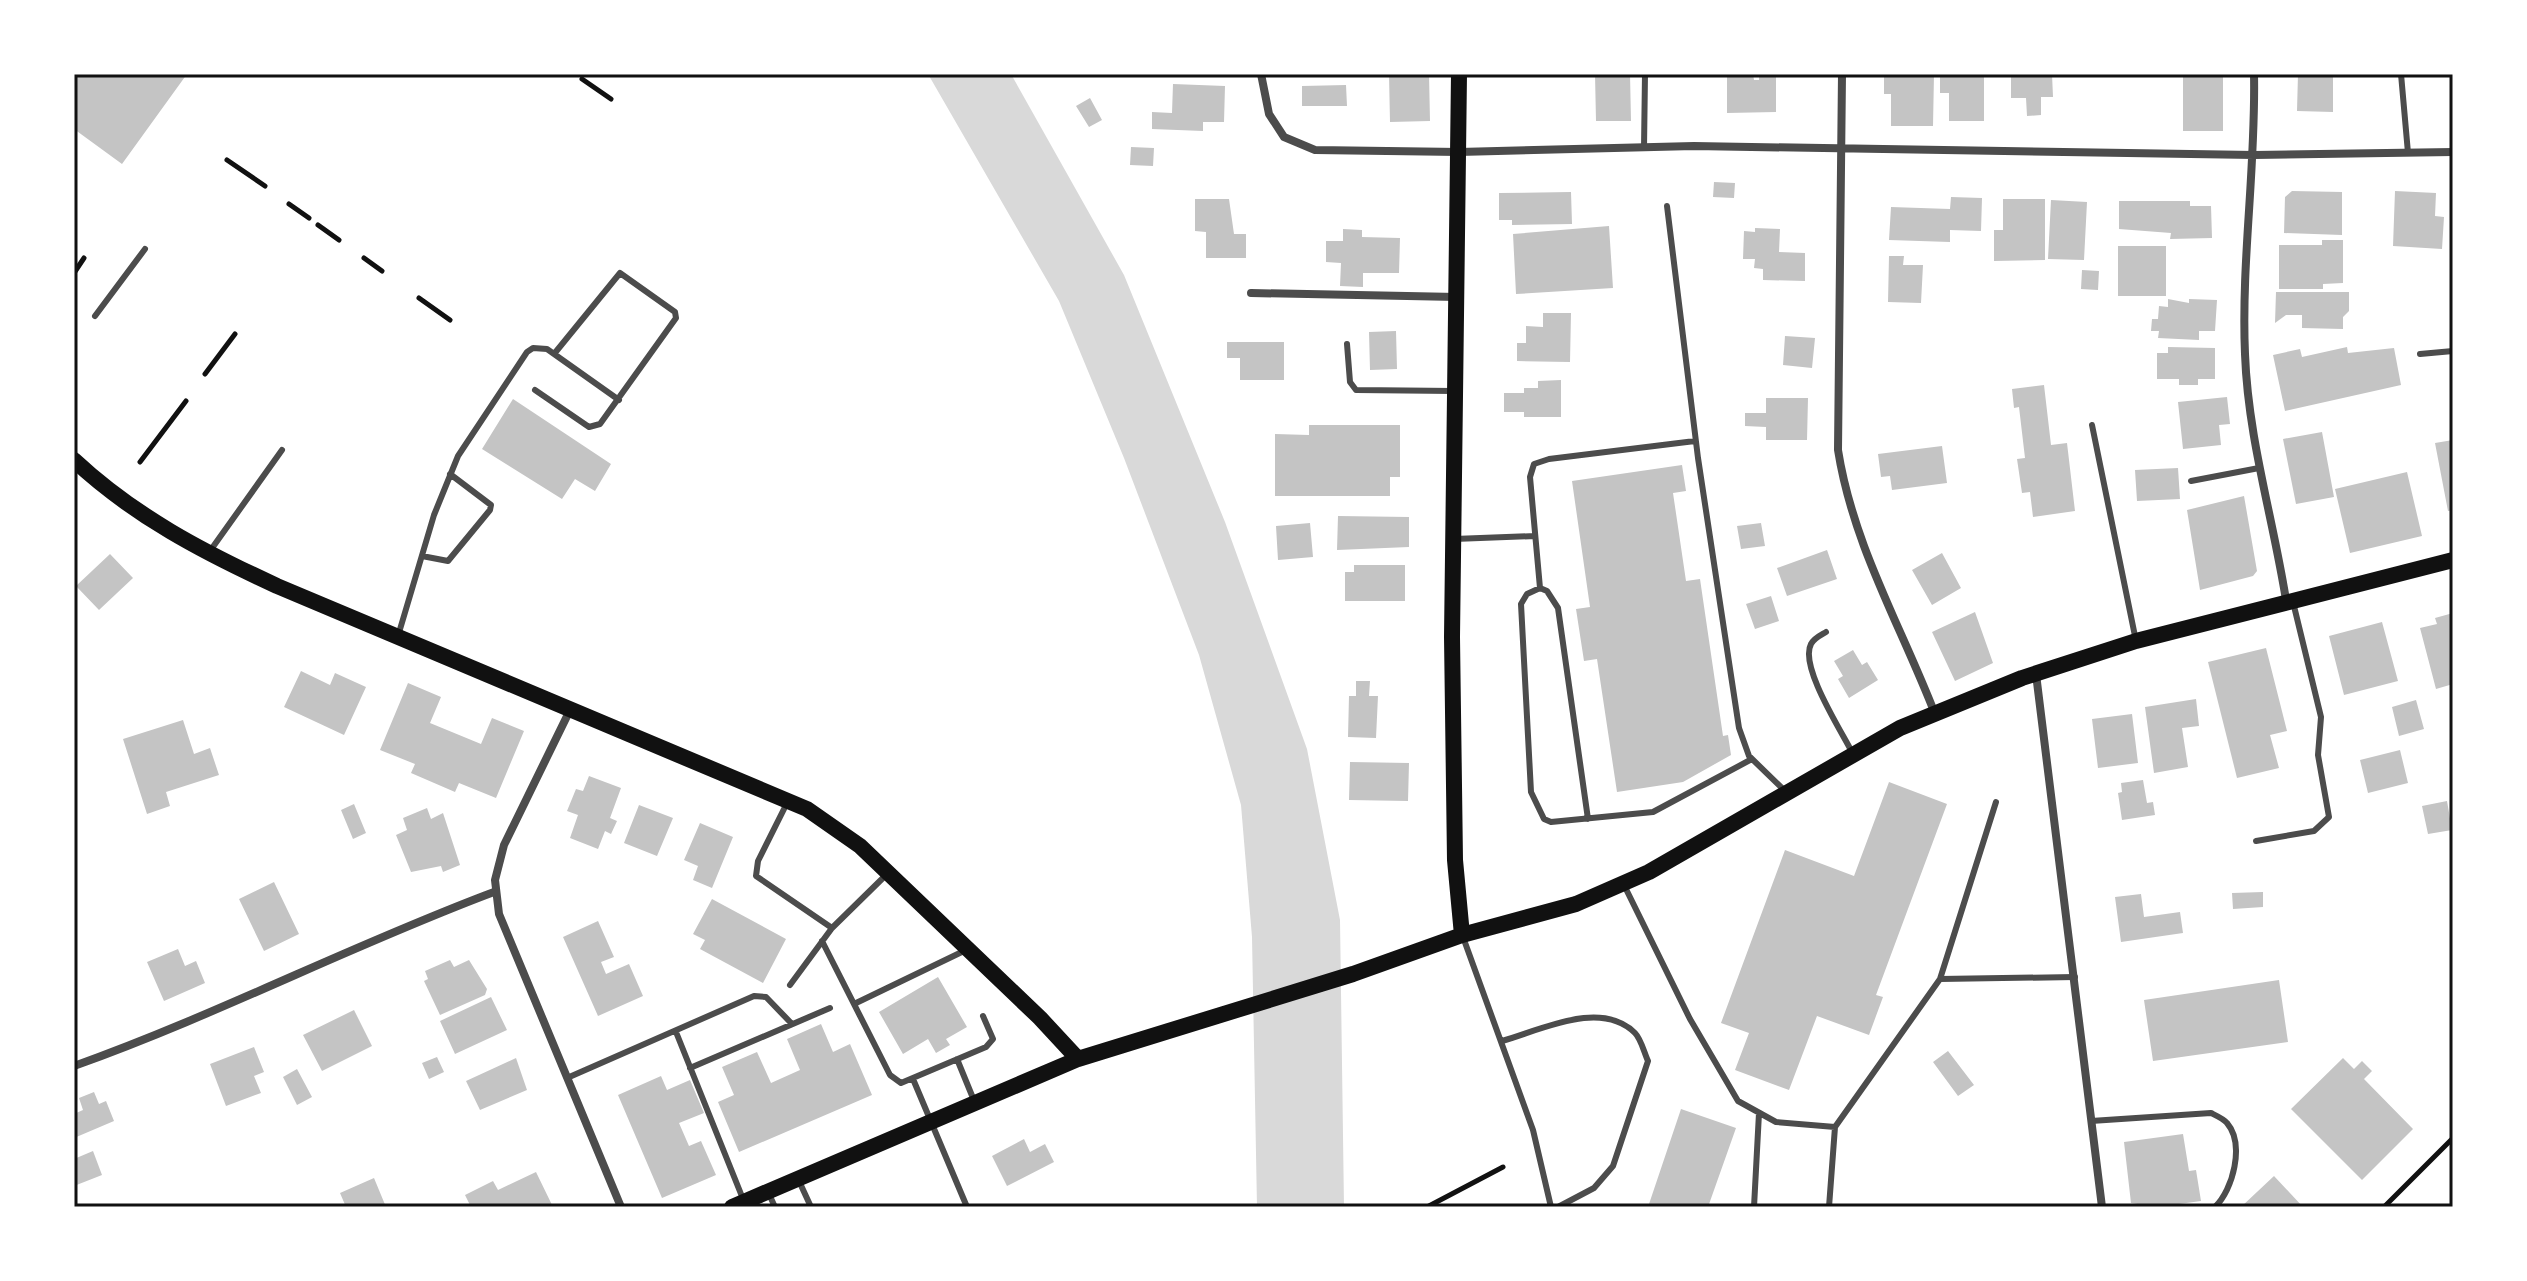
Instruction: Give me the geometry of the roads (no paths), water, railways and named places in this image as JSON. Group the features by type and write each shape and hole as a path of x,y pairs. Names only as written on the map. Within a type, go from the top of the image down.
{"main road":[{"path":"1459,74 1458,391 1454,539 1455,860 1462,935"},
{"path":"74,460 155,523 208,554 788,801 832,824 888,872 1078,1059"},
{"path":"738,1204 771,1199 798,1179 1078,1059 1353,974 1462,935 1576,904 1623,883 1900,728 2036,674 2136,641 2453,560"}],"street":[{"path":"1261,74 1269,114 1284,137 1315,150 1459,152 1842,148 2254,155 2453,152"},
{"path":"1842,74 1838,450 1842,475 1865,553 1935,715"},
{"path":"2254,74 2254,155 2245,355 2259,468 2289,600"},
{"path":"1251,293 1458,297"},
{"path":"2036,674 2102,1207"},
{"path":"571,708 504,845 497,862 494,892 517,961 621,1207"},
{"path":"74,1066 198,1019 398,930 494,892"}],"lane":[{"path":"1644,148 1645,74"},
{"path":"2401,74 2408,153"},
{"path":"1667,206 1695,441 1739,728 1752,759 1786,792"},
{"path":"95,316 145,249"},
{"path":"535,390 589,427 600,424 676,318 671,307 620,273 554,354"},
{"path":"1347,344 1350,382 1356,390 1458,391"},
{"path":"398,636 450,474 473,430 527,352 539,347 554,354 619,400"},
{"path":"2420,354 2453,351"},
{"path":"2092,425 2136,641"},
{"path":"1540,588 1530,477 1539,461 1695,441"},
{"path":"208,554 282,450"},
{"path":"2191,481 2259,468"},
{"path":"422,556 448,561 490,510 491,505 483,497 450,474"},
{"path":"1454,539 1535,536"},
{"path":"1588,819 1558,608 1547,591 1540,588 1527,594 1521,604 1531,792 1544,819 1588,819 1653,812 1752,759"},
{"path":"2256,841 2314,831 2329,817 2318,755 2321,717 2289,600"},
{"path":"1826,632 1812,641 1809,651 1812,667 1817,685 1853,754"},
{"path":"788,801 758,861 756,876 832,928"},
{"path":"1829,1207 1835,1127 1940,979 1996,802"},
{"path":"790,985 832,928 888,872"},
{"path":"1623,883 1690,1019 1738,1101 1776,1122 1835,1127"},
{"path":"1462,935 1537,1142 1551,1207"},
{"path":"822,941 890,1075 901,1083 990,1043 992,1033 983,1016"},
{"path":"854,1004 968,949"},
{"path":"1940,979 2075,977"},
{"path":"567,1078 760,995 773,1002 792,1024"},
{"path":"690,1068 830,1008"},
{"path":"1502,1041 1588,1017 1615,1019 1637,1034 1648,1061 1613,1166 1594,1188 1558,1207"},
{"path":"676,1032 738,1204"},
{"path":"957,1059 975,1103"},
{"path":"913,1079 967,1207"},
{"path":"1754,1207 1759,1113"},
{"path":"2091,1121 2211,1113 2227,1122 2234,1137 2234,1175 2215,1207"},
{"path":"798,1179 811,1207"}]}
